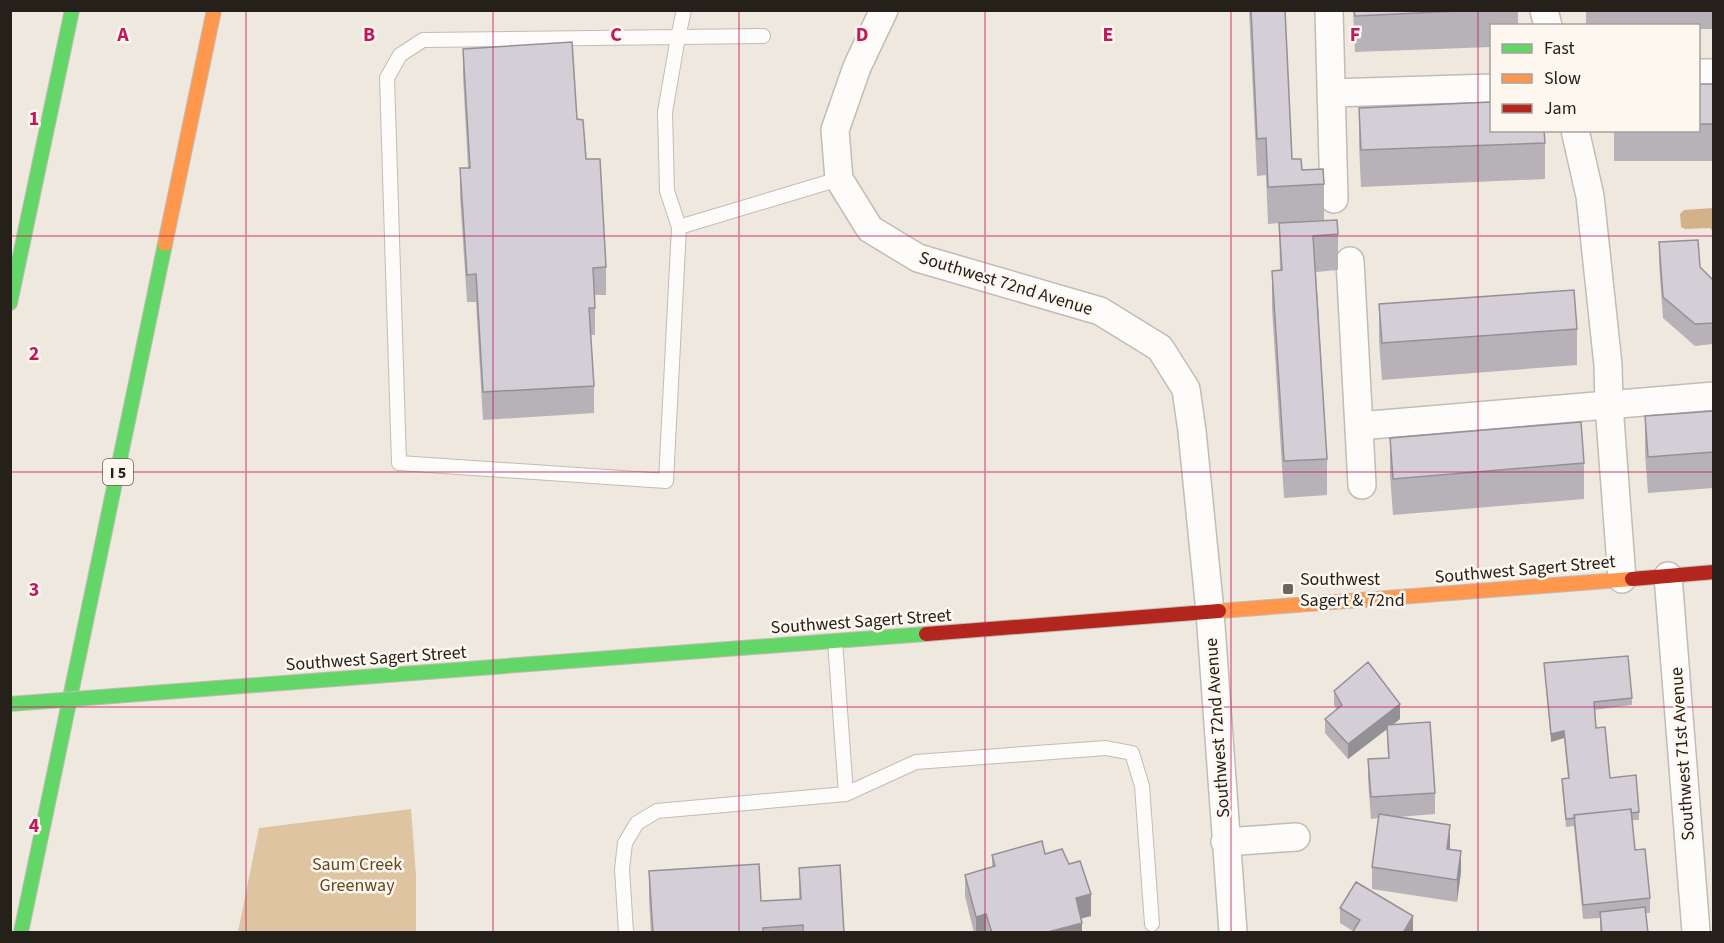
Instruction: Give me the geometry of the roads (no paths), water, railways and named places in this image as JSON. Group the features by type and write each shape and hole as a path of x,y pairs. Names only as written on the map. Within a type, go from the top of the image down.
{"main road":[{"path":"10,303 72,10"},
{"name":"I 5","path":"21,933 214,10"},
{"name":"Southwest Sagert Street","path":"10,704 1713,572"}],"street":[{"name":"Southwest 72nd Avenue","path":"884,10 857,67 835,130 839,179 870,229 918,258 1100,311 1160,348 1186,389 1210,612 1233,933"},
{"path":"1329,10 1334,198"},
{"path":"1331,93 1490,88"},
{"path":"1575,132 1590,196 1608,365 1622,579"},
{"path":"1350,261 1362,485"},
{"path":"1359,426 1713,396"},
{"name":"Southwest 71st Avenue","path":"1668,576 1696,933"},
{"name":"Southwest 72nd Avenue","path":"1225,842 1296,837"}],"lane":[{"path":"684,10 678,37 665,112 668,191 679,226 666,481 399,463 387,78 400,56 423,40 678,37 763,36"},
{"path":"679,226 839,179"},
{"path":"835,641 846,794"},
{"path":"626,933 622,869 625,843 637,823 657,811 846,794 916,762 1106,748 1131,753 1142,786 1152,924"}],"place":[{"name":"Southwest Sagert & 72nd","path":"1288,589"}],"park label":[{"name":"Saum Creek Greenway","path":"357,874"}]}
